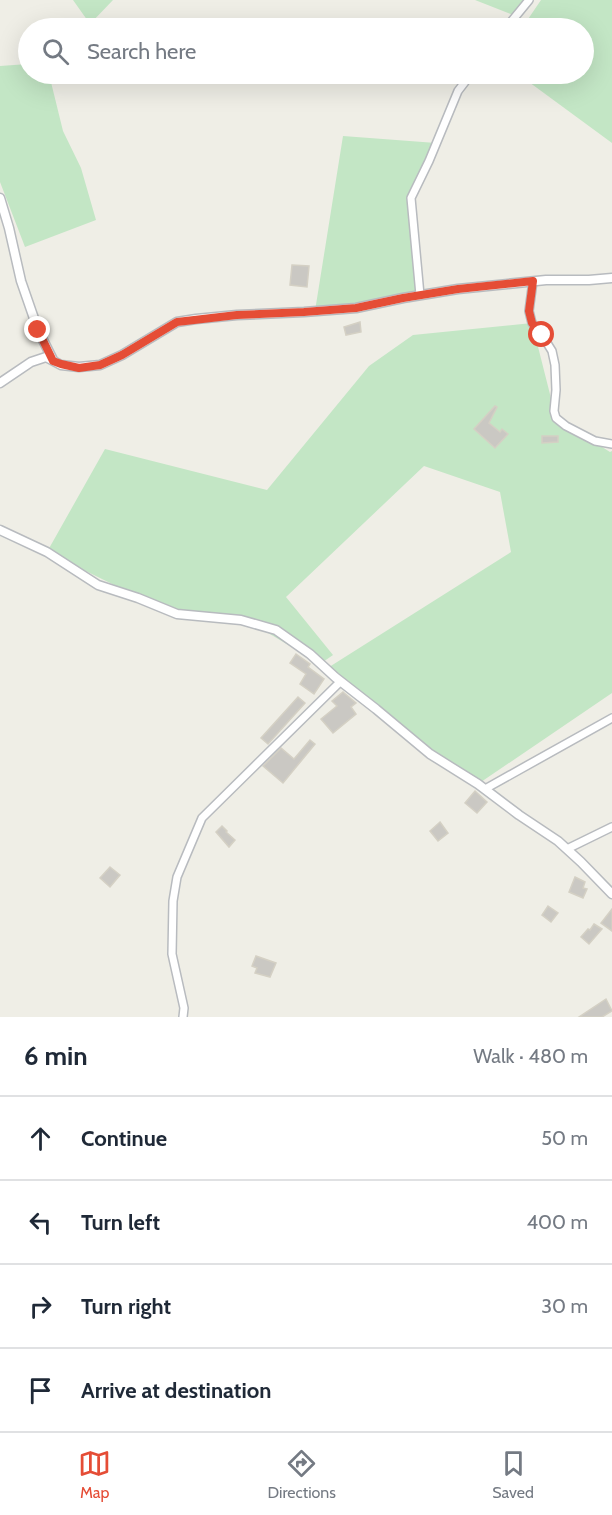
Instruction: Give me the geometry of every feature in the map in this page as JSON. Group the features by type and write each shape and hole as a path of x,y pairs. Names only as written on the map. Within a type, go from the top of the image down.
{"street":[{"path":"514,18 529,0"},
{"path":"420,296 411,198 458,92 464,84"},
{"path":"0,198 21,281 38,330 53,361"},
{"path":"0,383 31,362 46,357 61,364 79,368 100,365 122,355 177,322 237,315 356,308 458,289 533,281 612,278"},
{"path":"533,281 529,311 532,323 552,351 555,366 554,411 556,418 566,426 595,441 612,444"},
{"path":"0,530 47,552 98,585 177,614 242,620 276,630 310,654 340,682 430,754 558,841 612,894"},
{"path":"183,1017 184,1008 172,954 173,902 177,877 202,818 340,682"},
{"path":"484,789 612,718"},
{"path":"567,849 612,827"}],"green space":[{"path":"73,0 113,0 96,18 86,18"},
{"path":"475,0 527,0 516,16"},
{"path":"541,0 612,0 612,143 532,84 594,84 594,18 529,18"},
{"path":"18,65 18,84 51,84 63,131 81,168 96,220 25,247 0,182 0,66"},
{"path":"343,136 436,143 411,198 420,295 315,311"},
{"path":"532,323 556,418 610,452 612,451 612,693 478,784 326,669 511,552 500,492 424,466 286,597 333,655 320,664 250,622 157,606 47,552 105,449 267,490 369,366 413,335"}],"building":[{"path":"292,265 309,266 307,287 290,285"},
{"path":"360,322 361,332 346,335 344,327"},
{"path":"495,406 497,407 489,423 500,432 502,429 508,434 495,448 474,429"},
{"path":"542,436 558,436 558,442 542,443"},
{"path":"296,654 310,664 308,667 324,679 314,694 300,684 306,674 290,663"},
{"path":"343,692 356,703 351,707 356,714 333,733 321,719 337,706 332,701"},
{"path":"298,697 305,703 268,744 261,738"},
{"path":"310,740 315,744 283,783 263,766 281,748 294,759"},
{"path":"475,791 487,802 477,813 465,803"},
{"path":"440,822 448,833 438,841 430,831"},
{"path":"222,826 235,840 229,847 216,832"},
{"path":"110,867 120,875 110,887 100,878"},
{"path":"575,877 585,882 583,888 587,889 583,898 569,892"},
{"path":"548,906 558,913 551,922 542,915"},
{"path":"612,909 612,931 601,923"},
{"path":"594,924 602,929 589,944 581,937"},
{"path":"256,956 276,963 270,977 255,973 257,968 252,966"},
{"path":"606,999 612,1011 602,1017 579,1017"}],"route":[{"path":"38,330 53,361 79,368 100,365 122,355 177,322 237,315 356,308 458,289 533,281 529,311 532,323 542,335"}]}
